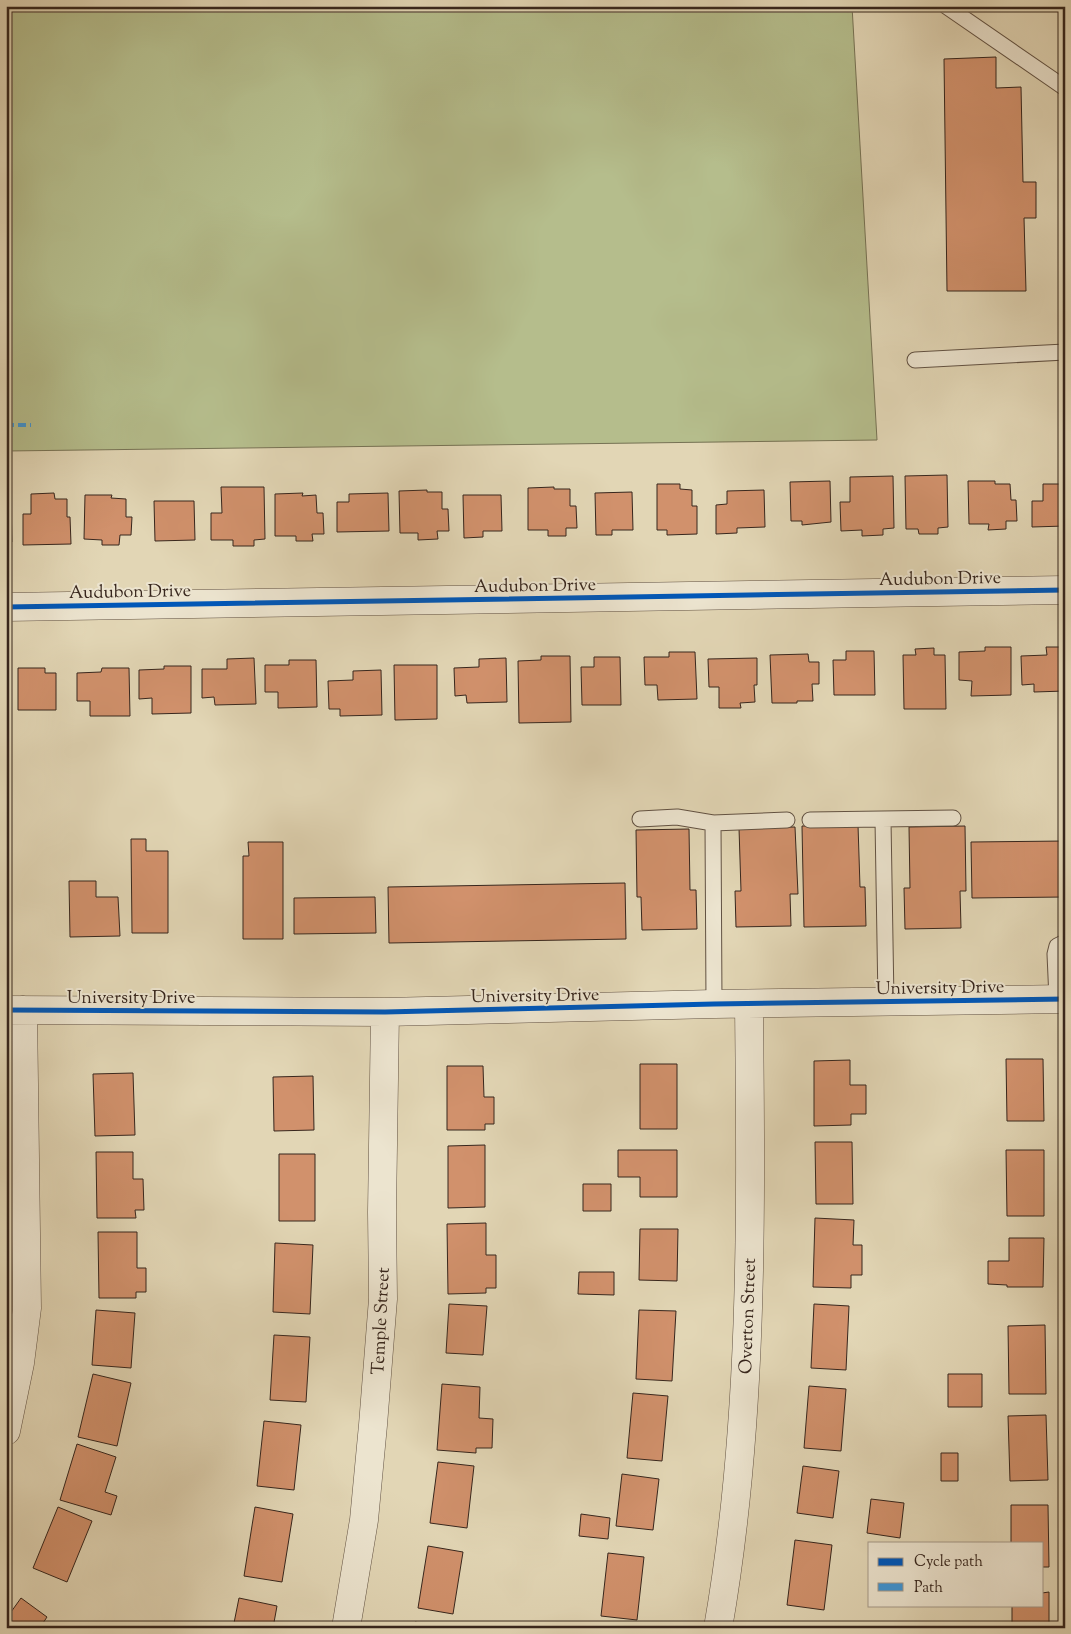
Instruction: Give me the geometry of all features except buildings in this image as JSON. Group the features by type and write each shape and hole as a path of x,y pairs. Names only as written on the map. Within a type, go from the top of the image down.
{"street":[{"name":"Audubon Drive","path":"6,607 1065,590"},
{"name":"University Drive","path":"15,1010 385,1012 714,1004 1061,999"},
{"name":"Overton Street","path":"718,1628 726,1581 738,1483 747,1350 751,1175 749,1004"},
{"path":"6,1431 20,1363 27,1308 15,1010"},
{"name":"Temple Street","path":"346,1628 364,1520 374,1424 383,1299 382,1202 385,1012"}],"lane":[{"path":"946,6 1065,88"},
{"path":"915,360 1065,352"},
{"path":"640,819 677,817 713,823 787,820"},
{"path":"810,820 953,818"},
{"path":"883,820 886,1002"},
{"path":"713,823 714,1004"},
{"path":"1061,999 1055,954 1057,946 1065,942"}],"green space":[{"path":"6,6 852,6 877,440 6,451"}],"marked path":[{"path":"6,425 31,425"}],"cycle path":[{"path":"6,607 1065,590"},
{"path":"6,1010 385,1012 714,1004 1065,999"}]}
